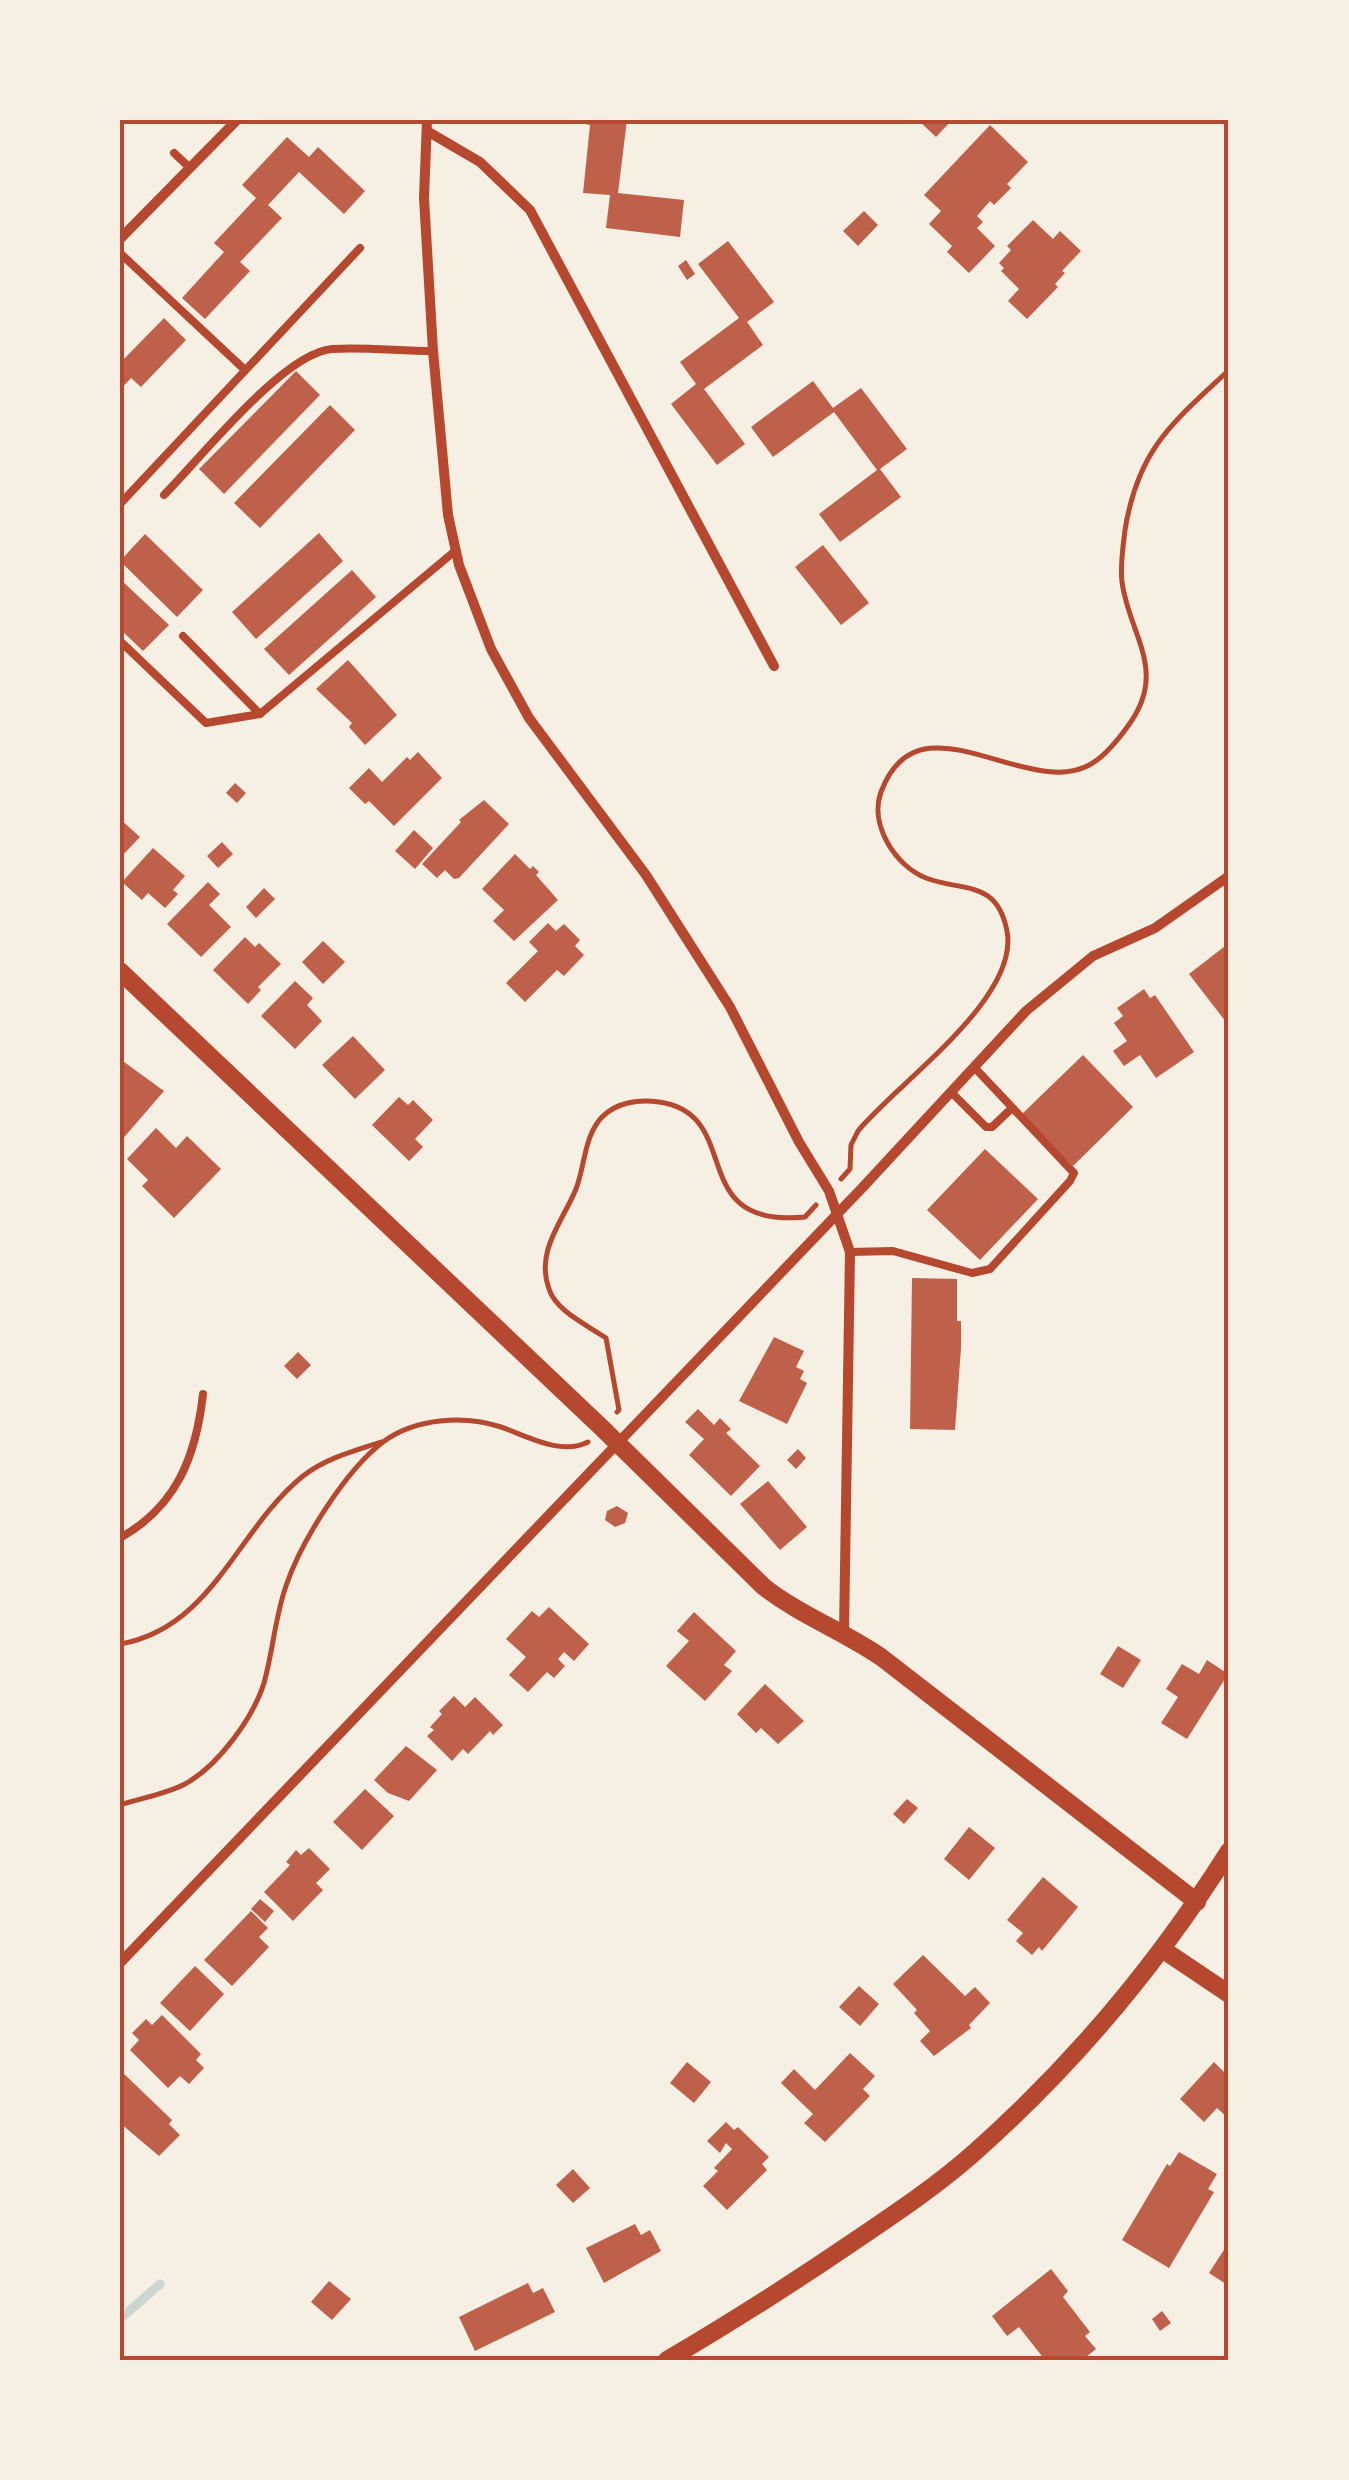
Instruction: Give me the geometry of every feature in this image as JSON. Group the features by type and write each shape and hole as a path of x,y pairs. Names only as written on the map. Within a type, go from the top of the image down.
{"street":[{"path":"120,238 237,120"},
{"path":"427,126 424,198 432,351 448,515 456,550 491,649 529,718 646,875 730,1007 829,1191 850,1252 844,1632"},
{"path":"427,126 480,162 530,210 774,666"},
{"path":"120,1963 838,1213 1026,1010 1093,956 1155,928 1229,876"},
{"path":"120,971 764,1587 789,1606 844,1632 882,1657 1197,1902"},
{"path":"666,2360 787,2286 929,2190 974,2154 1096,2031 1197,1902 1229,1851"},
{"path":"1162,1949 1229,1994"}],"lane":[{"path":"174,154 189,167"},
{"path":"120,504 360,248"},
{"path":"120,253 245,370"},
{"path":"164,495 262,390 302,361 328,349 432,351"},
{"path":"120,641 206,724 260,714 456,550"},
{"path":"183,636 260,714"},
{"path":"850,1252 893,1251 972,1273 990,1269 1074,1174 974,1067"},
{"path":"951,1092 986,1127 992,1127 1012,1108"},
{"path":"120,1538 156,1513 177,1484 198,1436 203,1394"}],"path":[{"path":"850,1169 851,1146 858,1131 966,1024 997,977 1008,942 1001,913 988,895 960,884 928,879 894,853 880,826 878,808 885,782 912,754 949,746 1010,766 1066,771 1096,762 1130,725 1141,701 1146,671 1144,650 1122,584 1122,549 1131,496 1144,463 1167,428 1229,370"},
{"path":"614,1415 619,1410 606,1338 555,1303 545,1268 552,1232 576,1189 592,1131 602,1116 631,1102 658,1102 682,1108 695,1115 704,1128 725,1187 744,1206 781,1219 805,1217 810,1211"},
{"path":"120,1644 161,1631 202,1600 275,1502 305,1474 336,1456 416,1426 452,1420 496,1426 540,1442 585,1445"},
{"path":"120,1805 183,1785 204,1771 248,1714 263,1685 277,1612 303,1546 339,1490 384,1441"}],"building":[{"path":"566,120 627,120 618,193 684,200 680,237 606,228 610,195 583,193 590,125"},
{"path":"918,120 952,120 936,137"},
{"path":"990,125 1028,162 1007,184 1011,188 994,205 990,201 977,216 983,222 977,228 995,246 969,273 947,252 952,246 929,224 941,211 924,195"},
{"path":"287,137 309,157 318,147 365,191 344,214 299,172 268,205 282,218 240,262 250,271 205,319 182,298 224,252 214,243 256,198 242,185"},
{"path":"864,211 878,225 858,246 843,231"},
{"path":"1033,220 1053,239 1060,231 1081,251 1062,271 1065,273 1055,284 1058,287 1027,319 1008,301 1019,289 1001,271 1004,268 999,263 1011,250 1007,246"},
{"path":"728,241 774,302 747,322 763,345 704,389 745,444 717,465 671,404 696,384 680,362 739,318 698,264"},
{"path":"686,260 695,274 687,280 678,266"},
{"path":"164,318 186,340 141,387 131,378 120,390 120,363"},
{"path":"296,371 320,395 224,494 199,469"},
{"path":"813,381 833,408 861,388 907,449 880,469 901,497 840,542 819,514 877,470 834,412 773,457 751,427"},
{"path":"330,405 355,430 260,528 234,503"},
{"path":"319,533 343,561 256,639 232,612"},
{"path":"145,534 203,590 177,617 120,561"},
{"path":"823,545 869,603 841,625 795,567"},
{"path":"352,570 376,597 289,675 264,649"},
{"path":"120,579 169,625 143,651 120,629"},
{"path":"348,660 397,715 365,745 349,727 352,723 316,689"},
{"path":"418,752 442,778 394,826 349,788 369,768 382,782 407,757 410,760"},
{"path":"235,783 246,793 237,803 226,793"},
{"path":"484,800 509,824 459,878 454,879 445,870 437,878 422,864 459,820"},
{"path":"120,819 140,837 120,858"},
{"path":"414,830 433,848 415,869 395,851"},
{"path":"222,842 233,854 218,868 207,856"},
{"path":"153,848 185,876 173,890 178,894 165,908 148,893 142,900 122,882"},
{"path":"515,854 539,872 536,875 558,900 514,941 493,921 504,910 482,889"},
{"path":"208,882 220,894 209,905 231,927 201,957 167,924"},
{"path":"264,888 275,899 256,918 246,907"},
{"path":"548,923 556,931 564,924 580,940 575,946 584,955 564,976 557,970 525,1002 506,983 538,951 529,942"},
{"path":"245,937 255,947 259,943 281,964 258,987 261,990 248,1004 213,970"},
{"path":"323,941 345,962 323,984 302,962"},
{"path":"1229,943 1229,1019 1226,1022 1189,974"},
{"path":"295,981 313,998 307,1005 322,1021 295,1049 261,1016"},
{"path":"1144,989 1150,998 1155,995 1194,1052 1156,1078 1140,1055 1124,1066 1113,1051 1127,1041 1114,1023 1123,1016 1117,1008"},
{"path":"353,1036 385,1070 355,1099 322,1065"},
{"path":"1083,1055 1133,1107 1073,1166 1022,1114"},
{"path":"120,1059 164,1091 120,1142"},
{"path":"399,1097 408,1105 413,1100 433,1120 415,1139 423,1147 409,1161 372,1125"},
{"path":"156,1128 176,1148 187,1136 221,1169 174,1218 142,1186 148,1180 127,1159"},
{"path":"985,1149 1038,1199 980,1260 927,1210"},
{"path":"912,1278 957,1279 961,1348 955,1430 910,1429"},
{"path":"774,1337 804,1351 796,1367 804,1371 800,1379 807,1383 787,1424 739,1401"},
{"path":"298,1352 311,1365 297,1379 284,1366"},
{"path":"698,1409 714,1425 720,1418 731,1429 726,1433 760,1466 731,1496 689,1455 704,1439 685,1422"},
{"path":"798,1449 806,1458 796,1469 787,1460"},
{"path":"768,1481 807,1527 780,1550 740,1504"},
{"path":"617,1506 628,1513 625,1523 615,1527 605,1520 607,1511"},
{"path":"549,1607 589,1644 574,1661 564,1652 558,1659 565,1666 554,1678 547,1672 528,1692 509,1675 526,1657 506,1639 532,1611 539,1617"},
{"path":"694,1612 736,1651 724,1665 732,1671 705,1701 666,1666 689,1641 677,1631"},
{"path":"1118,1646 1141,1660 1123,1688 1100,1674"},
{"path":"1207,1660 1228,1674 1187,1739 1161,1723 1178,1697 1166,1689 1182,1664 1199,1674"},
{"path":"765,1684 804,1721 778,1744 761,1728 756,1733 737,1714"},
{"path":"454,1696 465,1707 475,1697 503,1725 493,1735 490,1731 468,1754 463,1749 452,1761 427,1736 442,1714 439,1711"},
{"path":"406,1746 437,1770 409,1801 388,1793 374,1780"},
{"path":"365,1789 394,1816 362,1850 333,1822"},
{"path":"907,1799 918,1808 904,1824 893,1814"},
{"path":"969,1827 995,1848 969,1880 944,1859"},
{"path":"309,1848 330,1869 316,1883 323,1890 293,1921 264,1892 290,1865 286,1862 296,1850 301,1855"},
{"path":"1043,1877 1078,1907 1042,1951 1039,1947 1032,1955 1016,1941 1023,1933 1007,1920"},
{"path":"260,1899 274,1911 265,1922 251,1909"},
{"path":"251,1911 268,1928 259,1937 269,1947 232,1986 204,1960"},
{"path":"923,1955 965,1996 975,1987 990,2003 969,2025 971,2028 934,2056 920,2041 930,2031 893,1984"},
{"path":"195,1966 224,1994 190,2031 160,2003"},
{"path":"859,1986 879,2004 860,2026 839,2007"},
{"path":"162,2015 201,2054 196,2060 204,2068 189,2084 180,2076 168,2088 130,2050 139,2040 132,2033 146,2019 152,2025"},
{"path":"850,2053 875,2076 863,2089 870,2096 825,2142 804,2123 813,2114 781,2083 794,2069 815,2090"},
{"path":"687,2062 711,2082 694,2103 670,2083"},
{"path":"1214,2062 1226,2074 1229,2071 1229,2119 1217,2108 1204,2122 1180,2099"},
{"path":"120,2070 172,2120 169,2124 180,2135 159,2156 120,2123"},
{"path":"726,2122 734,2130 738,2127 769,2157 762,2164 767,2170 727,2210 703,2186 732,2149 726,2143 720,2153 707,2141"},
{"path":"1179,2152 1217,2174 1208,2189 1214,2192 1169,2268 1122,2240 1167,2164 1170,2166"},
{"path":"573,2169 590,2188 573,2203 556,2185"},
{"path":"635,2224 641,2235 650,2230 661,2251 604,2283 586,2248"},
{"path":"1229,2242 1229,2286 1209,2273"},
{"path":"1051,2269 1068,2291 1063,2297 1090,2332 1085,2336 1096,2349 1082,2360 1045,2360 1019,2327 1007,2336 992,2316"},
{"path":"329,2281 351,2299 332,2320 311,2302"},
{"path":"528,2283 533,2293 543,2288 555,2312 475,2351 459,2317"},
{"path":"1162,2311 1171,2323 1160,2331 1152,2319"}],"waterway":[{"path":"120,2319 160,2284"}]}
